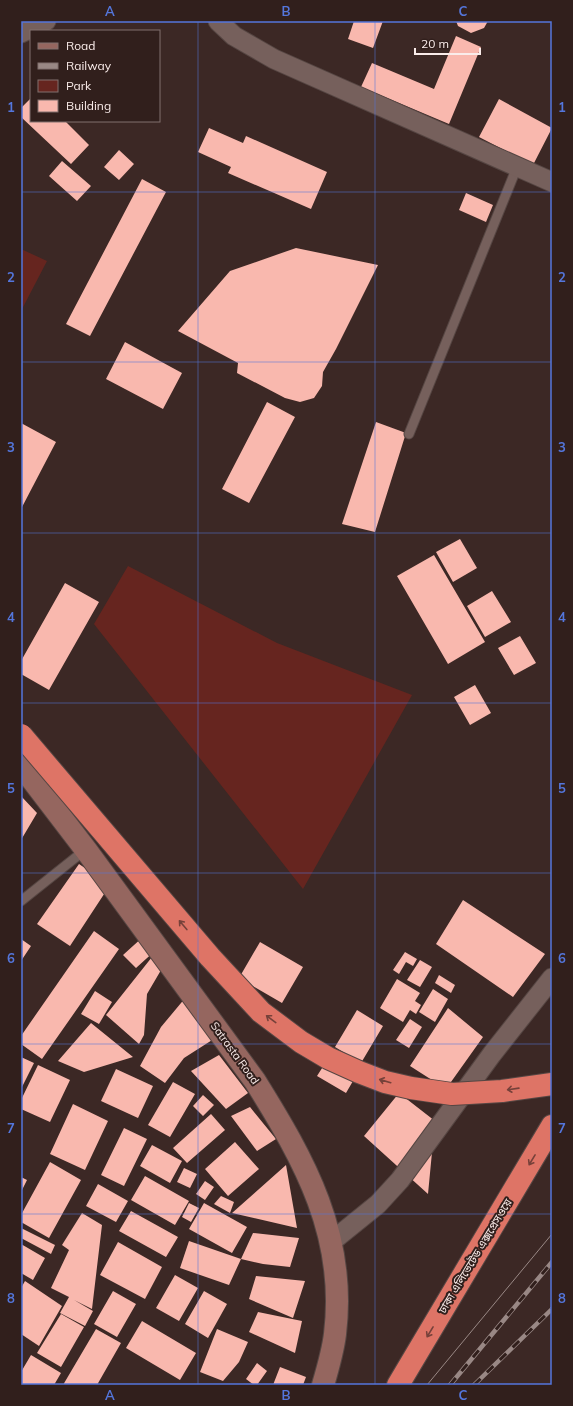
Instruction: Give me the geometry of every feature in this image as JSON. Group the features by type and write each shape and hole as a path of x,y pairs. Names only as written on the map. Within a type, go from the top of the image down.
{"highway":[{"path":"21,735 210,957 261,1012 301,1042 328,1058 359,1072 385,1082 411,1088 452,1094 502,1091 552,1084"},
{"name":"ঢাকা এলিভেটেড এক্সপ্রেসওয়ে","path":"398,1385 552,1126"}],"street":[{"path":"21,33 46,21"},
{"path":"218,21 234,36 274,59 552,182"},
{"name":"Satrasta Road","path":"21,765 86,850 255,1080 301,1159 317,1196 331,1242 334,1262 337,1303 335,1334 324,1385"},
{"path":"331,1242 378,1204 400,1180 492,1054 552,978"}],"lane":[{"path":"409,434 517,167"},
{"path":"21,901 86,850"}],"green space":[{"path":"21,249 47,261 21,311"},
{"path":"128,566 277,643 412,695 303,889 94,624"}],"building":[{"path":"354,21 383,21 373,48 348,39"},
{"path":"456,21 488,21 484,28 471,33 458,26"},
{"path":"456,36 481,47 449,124 361,87 372,63 434,89"},
{"path":"30,99 30,122 66,122 89,145 71,164 21,117 21,108"},
{"path":"499,99 552,128 533,165 479,137"},
{"path":"209,128 243,143 246,136 327,172 311,209 228,173 231,167 198,152"},
{"path":"119,150 134,164 119,180 104,167"},
{"path":"62,161 91,186 77,201 49,176"},
{"path":"142,179 166,192 90,336 66,324"},
{"path":"466,193 493,205 486,222 459,210"},
{"path":"296,248 378,265 323,372 322,386 314,398 300,402 285,398 237,373 238,363 178,331 230,271"},
{"path":"125,342 182,373 163,409 106,379"},
{"path":"267,402 295,417 249,503 222,489"},
{"path":"376,422 406,433 375,532 342,524"},
{"path":"21,423 56,442 21,509"},
{"path":"460,539 477,568 453,582 436,552"},
{"path":"434,555 485,642 448,664 397,576"},
{"path":"65,583 99,602 49,690 21,674 21,661"},
{"path":"492,591 511,622 485,637 467,606"},
{"path":"520,636 536,663 514,675 498,648"},
{"path":"475,685 491,713 470,725 454,697"},
{"path":"21,796 37,813 21,840"},
{"path":"79,864 110,885 70,946 37,924"},
{"path":"463,900 545,954 513,997 436,944"},
{"path":"94,931 119,949 42,1059 21,1044 21,1036"},
{"path":"144,936 157,949 136,968 123,955"},
{"path":"21,939 31,946 21,961"},
{"path":"260,942 303,967 282,1003 239,978"},
{"path":"405,952 417,959 413,966 406,962 399,974 393,970"},
{"path":"152,957 164,965 147,994 144,1035 139,1044 106,1015"},
{"path":"420,960 432,967 420,987 407,980"},
{"path":"439,975 455,985 451,993 435,983"},
{"path":"397,979 420,993 415,1001 421,1005 416,1014 410,1010 403,1022 380,1008"},
{"path":"433,989 448,999 435,1022 419,1012"},
{"path":"95,991 112,1002 99,1024 81,1014"},
{"path":"186,997 220,1035 184,1058 165,1083 140,1066 161,1027"},
{"path":"448,1008 483,1037 446,1089 410,1066"},
{"path":"357,1010 383,1026 361,1063 335,1047"},
{"path":"410,1019 422,1027 409,1048 396,1040"},
{"path":"91,1023 133,1057 84,1072 58,1061"},
{"path":"219,1055 248,1093 226,1109 191,1071"},
{"path":"21,1057 34,1063 21,1089"},
{"path":"38,1065 70,1080 50,1122 21,1109 21,1100"},
{"path":"324,1065 353,1081 346,1093 317,1076"},
{"path":"116,1069 153,1086 138,1118 101,1101"},
{"path":"173,1082 195,1094 170,1137 148,1125"},
{"path":"399,1093 435,1121 428,1194 364,1136"},
{"path":"203,1095 214,1105 203,1116 193,1106"},
{"path":"73,1104 108,1121 85,1170 50,1154"},
{"path":"250,1107 276,1139 257,1151 231,1116"},
{"path":"211,1114 225,1130 187,1163 173,1148"},
{"path":"124,1128 147,1139 124,1186 101,1175"},
{"path":"235,1142 259,1169 228,1196 205,1169"},
{"path":"152,1145 182,1161 170,1183 140,1166"},
{"path":"50,1162 81,1180 49,1238 21,1222 21,1215"},
{"path":"286,1165 297,1228 232,1213"},
{"path":"184,1168 197,1174 190,1188 177,1182"},
{"path":"145,1176 189,1201 175,1225 131,1200"},
{"path":"21,1177 27,1180 21,1192"},
{"path":"205,1181 214,1187 205,1200 196,1194"},
{"path":"98,1184 128,1201 116,1222 86,1206"},
{"path":"221,1196 234,1202 230,1213 214,1204"},
{"path":"189,1203 199,1208 191,1222 182,1217"},
{"path":"204,1203 247,1227 232,1253 189,1229"},
{"path":"131,1211 178,1237 166,1257 119,1231"},
{"path":"82,1213 102,1225 92,1309 74,1300 93,1311 85,1326 60,1313 69,1297 51,1288 69,1250 62,1245"},
{"path":"21,1228 55,1245 51,1254 21,1238"},
{"path":"253,1233 299,1238 290,1267 263,1264 241,1259"},
{"path":"189,1241 241,1259 229,1285 180,1268"},
{"path":"118,1242 162,1267 145,1299 100,1275"},
{"path":"21,1244 45,1258 33,1280 21,1273"},
{"path":"175,1275 198,1288 179,1321 156,1308"},
{"path":"256,1276 305,1281 293,1318 249,1299"},
{"path":"25,1281 62,1306 39,1346 21,1334 21,1288"},
{"path":"113,1291 136,1304 117,1337 94,1324"},
{"path":"204,1291 227,1304 208,1338 185,1324"},
{"path":"258,1312 302,1321 295,1353 249,1332"},
{"path":"61,1314 84,1327 61,1367 37,1353"},
{"path":"142,1321 196,1353 180,1380 126,1348"},
{"path":"96,1329 121,1343 97,1385 63,1385"},
{"path":"217,1329 248,1342 239,1362 223,1381 200,1372"},
{"path":"31,1355 61,1373 54,1385 21,1385 21,1372"},
{"path":"257,1363 267,1371 257,1385 254,1385 246,1379"},
{"path":"280,1367 306,1377 303,1385 273,1385"}],"tram line":[{"path":"427,1385 552,1234"}],"railway":[{"path":"450,1385 552,1262"},
{"path":"474,1385 552,1309"}]}
